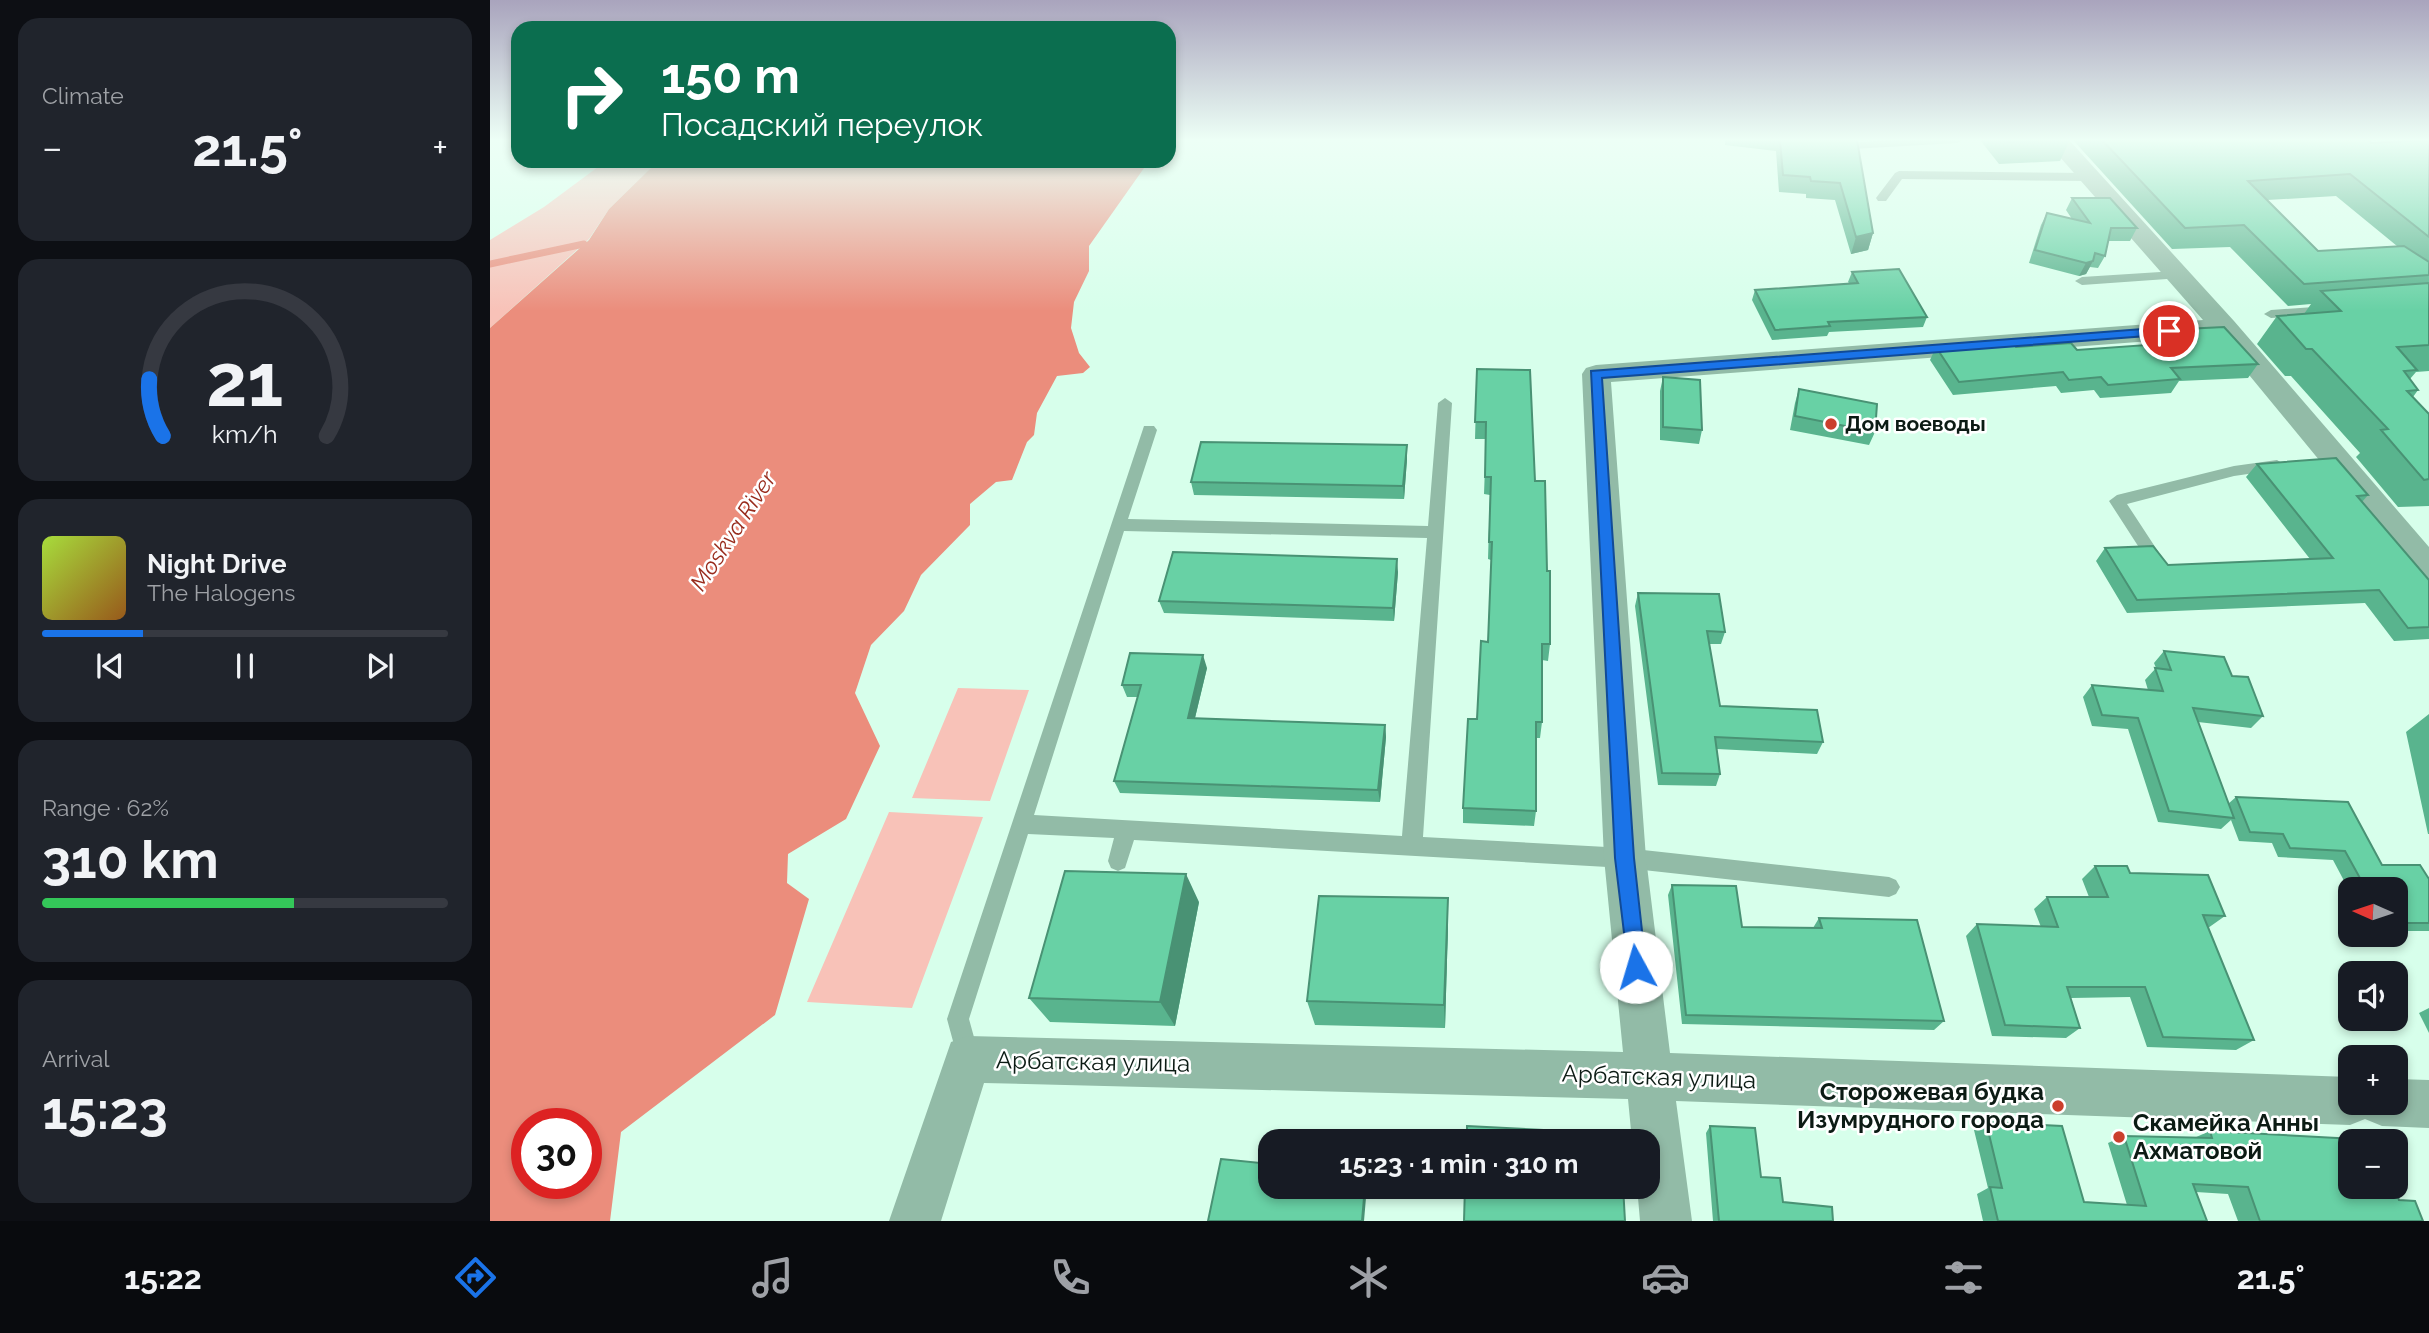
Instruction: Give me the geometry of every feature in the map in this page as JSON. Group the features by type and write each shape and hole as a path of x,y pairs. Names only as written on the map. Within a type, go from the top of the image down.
{"street":[{"path":"2108,197 2224,327 2325,460 2429,570"},
{"path":"1666,1221 1625,858 1595,374 2224,327"},
{"path":"915,1221 968,1059"},
{"name":"Арбатская улица","path":"968,1059 1648,1076 2338,1101"},
{"path":"2408,1103 2429,1104"}],"lane":[{"path":"2082,281 2176,275"},
{"path":"2270,314 2337,309"},
{"path":"1412,846 1445,403"},
{"path":"968,1059 958,1019 1149,430"},
{"path":"2157,562 2117,501 2234,471 2288,464"},
{"path":"1118,525 1435,532"},
{"path":"1022,824 1625,858 1889,887"},
{"path":"1118,862 1126,830"}],"shaded area":[{"path":"558,197 621,197 609,209 589,239 490,328 490,240"},
{"path":"958,688 1029,690 990,801 912,798"},
{"path":"889,812 983,817 912,1008 807,1002"}],"water":[{"name":"Moskva River","path":"621,197 1124,197 1089,246 1089,271 1074,302 1071,328 1079,353 1090,367 1083,373 1057,376 1037,413 1034,435 1027,442 1012,480 996,482 970,504 970,525 921,575 904,611 871,645 855,693 880,746 846,819 788,854 787,883 809,899 775,1015 621,1132 610,1221 490,1221 490,328 589,240 609,209"}],"building":[{"path":"1844,197 1867,197 1873,233 1856,237"},
{"path":"2156,197 2264,197 2318,251 2404,246 2429,262 2429,275 2304,284 2244,225 2185,228"},
{"path":"2379,197 2429,197 2429,237"},
{"path":"2072,198 2110,198 2137,228 2111,228 2105,256 2095,253 2093,261 2086,263 2035,250 2047,213 2090,223"},
{"path":"1899,269 1927,317 1828,322 1830,326 1775,330 1755,290 1858,283 1852,272"},
{"path":"2429,283 2429,345 2397,347 2417,370 2404,371 2418,390 2407,391 2429,414 2429,479 2424,480 2381,430 2388,429 2312,349 2306,349 2277,316 2341,311 2321,291"},
{"path":"2224,327 2258,364 2171,368 2180,379 2108,385 2101,377 2069,380 2063,372 1959,382 1936,347 2012,341 2016,347 2071,343 2077,350 2176,343 2165,330"},
{"path":"1477,369 1530,370 1535,481 1545,481 1547,571 1550,571 1550,644 1542,644 1542,722 1536,722 1536,811 1463,808 1468,719 1477,719 1481,641 1488,642 1492,542 1489,542 1491,477 1485,477 1486,422 1475,422"},
{"path":"1663,377 1700,380 1702,430 1663,427"},
{"path":"1799,389 1877,404 1875,432 1795,416"},
{"path":"1201,442 1407,445 1403,486 1191,482"},
{"path":"2336,458 2368,495 2357,496 2429,580 2429,627 2408,628 2379,590 2137,600 2105,548 2153,546 2168,565 2333,558 2257,464"},
{"path":"1173,552 1397,559 1393,608 1159,601"},
{"path":"1638,593 1719,594 1725,632 1707,631 1720,706 1817,710 1823,742 1715,737 1720,774 1662,773"},
{"path":"2164,651 2224,657 2232,676 2248,677 2263,716 2193,708 2234,818 2169,811 2138,718 2102,715 2092,685 2163,691 2155,668 2171,670"},
{"path":"1130,653 1203,655 1188,718 1385,725 1378,790 1114,781 1141,685 1122,685"},
{"path":"2236,797 2348,802 2382,865 2420,865 2429,879 2429,923 2408,923 2408,877 2359,877 2345,851 2290,848 2283,834 2250,832"},
{"path":"2095,866 2127,866 2130,873 2208,875 2225,916 2203,915 2254,1040 2163,1037 2145,987 2067,987 2080,1028 2005,1025 1977,924 2058,927 2047,897 2108,897"},
{"path":"1065,871 1186,874 1160,1002 1029,998"},
{"path":"1672,885 1736,886 1742,927 1822,928 1819,918 1917,920 1944,1021 1686,1015"},
{"path":"1319,896 1448,898 1444,1005 1307,1001"},
{"path":"1986,1122 2062,1126 2084,1202 2146,1206 2124,1136 2212,1138 2210,1131 2338,1138 2338,1199 2415,1201 2423,1221 2260,1221 2248,1187 2193,1184 2207,1221 1998,1221 1990,1187 2002,1188"},
{"path":"1467,1126 1525,1129 1467,1129"},
{"path":"1710,1126 1755,1128 1761,1177 1780,1178 1783,1202 1832,1207 1833,1221 1719,1221"},
{"path":"1221,1159 1258,1163 1258,1199 1364,1199 1362,1221 1208,1221"},
{"path":"1465,1199 1624,1199 1625,1221 1464,1221"}],"waterway":[{"path":"490,264 584,244"}],"place":[{"name":"Дом воеводы","path":"1831,424"},
{"name":"Сторожевая будка Изумрудного города","path":"2058,1106"},
{"name":"Скамейка Анны Ахматовой","path":"2119,1137"}],"route":[{"path":"1636,967 1625,858 1595,374 2169,331"}]}
